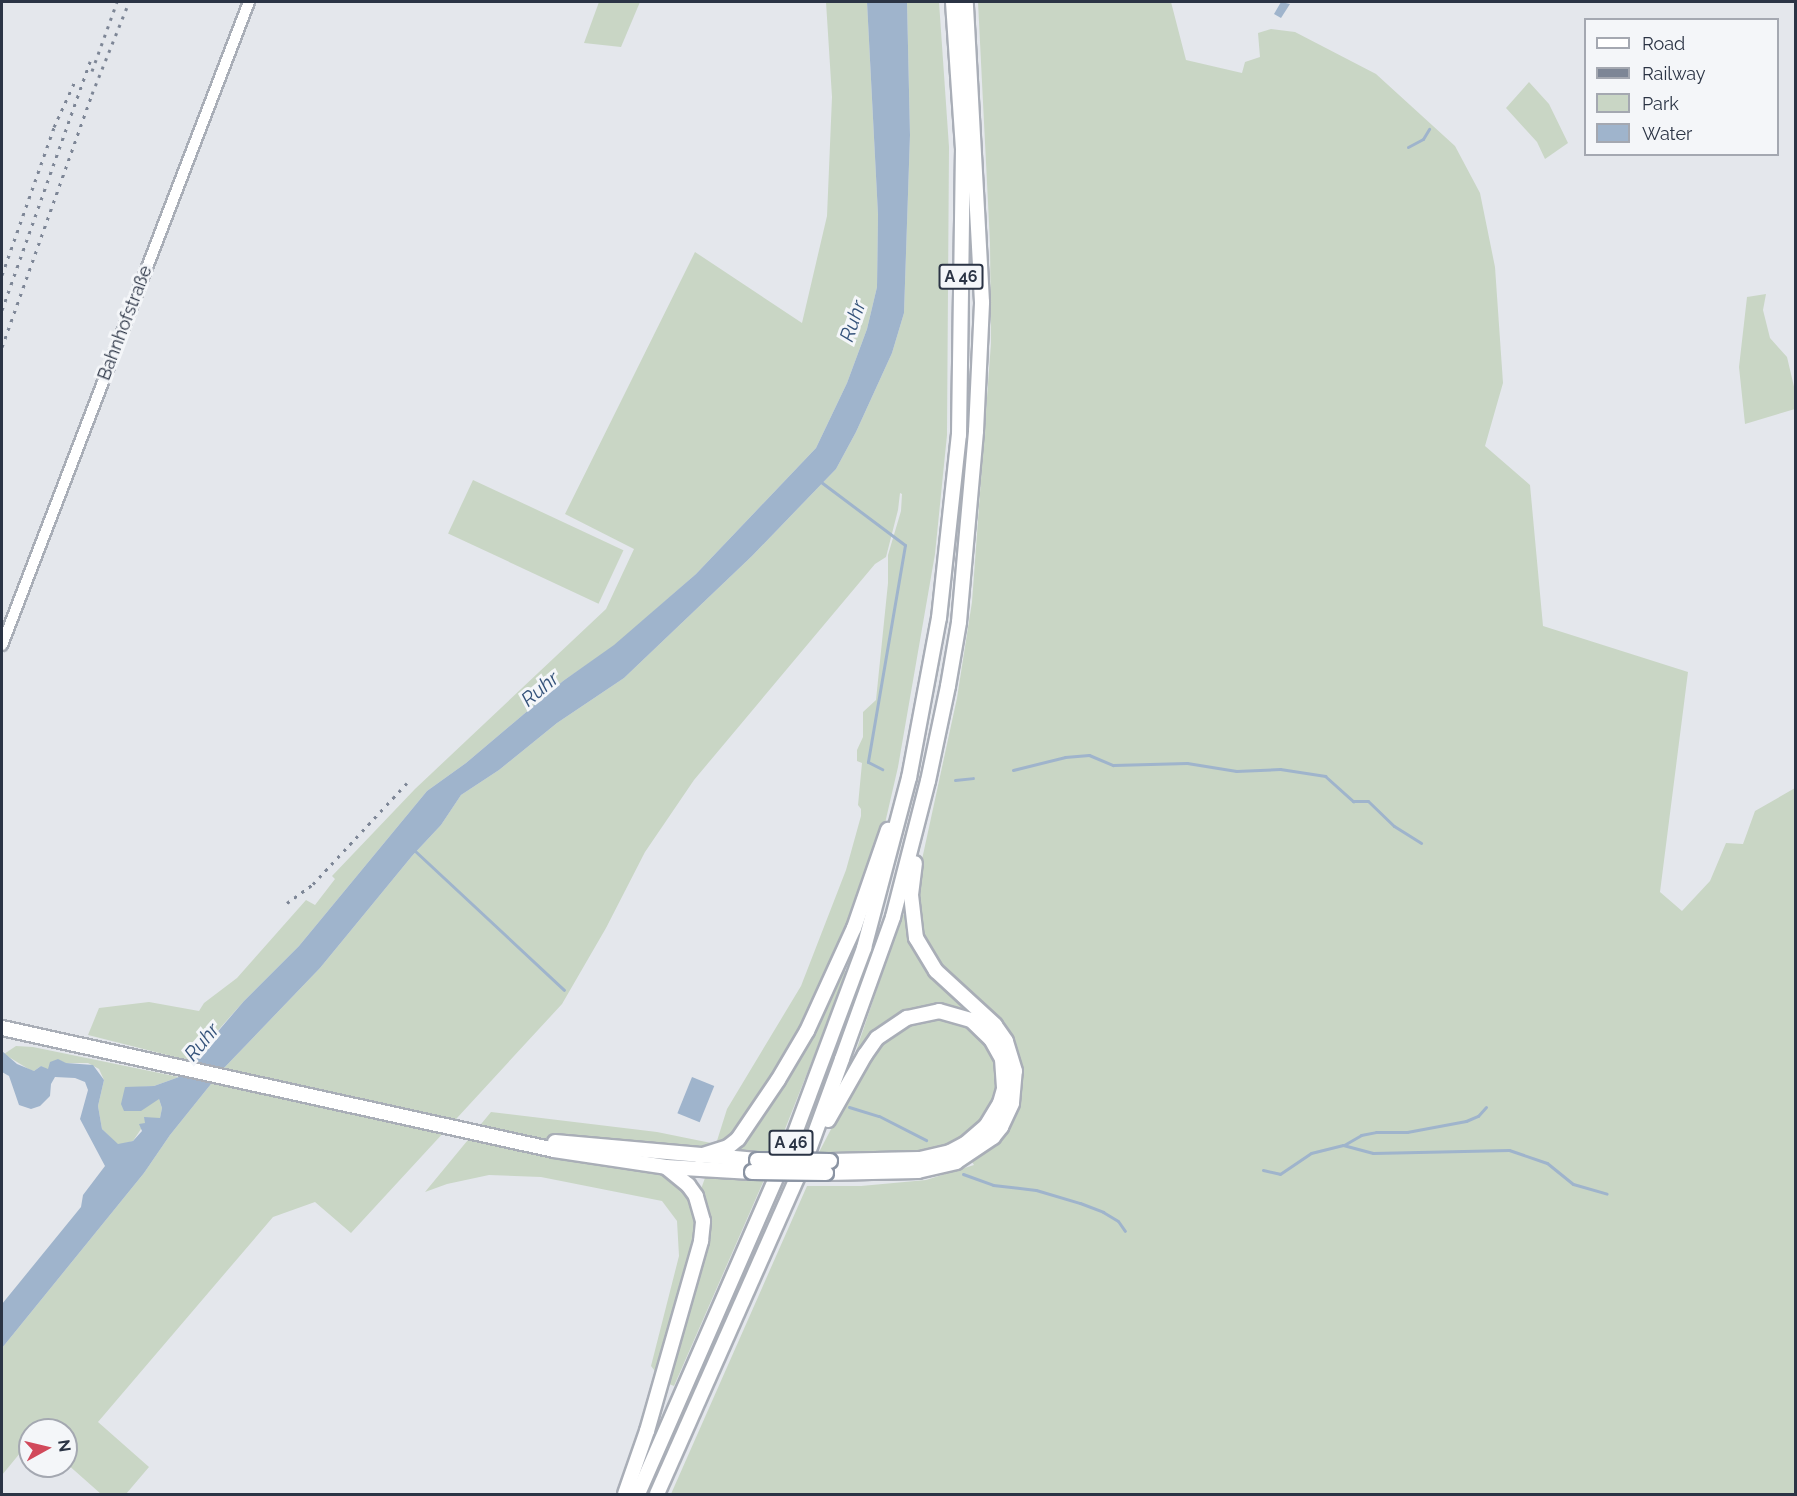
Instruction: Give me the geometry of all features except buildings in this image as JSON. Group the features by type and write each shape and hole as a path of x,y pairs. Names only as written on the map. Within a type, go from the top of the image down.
{"highway":[{"name":"A 46","path":"638,1494 789,1149 864,948 909,778 939,618 959,435 963,149 953,2"},
{"name":"A 46","path":"657,1494 806,1158 893,918 928,781 959,622 976,431 982,302 966,2"},
{"path":"700,1156 728,1147 742,1134 807,1031 854,928 900,787 909,778"},
{"path":"494,1136 554,1150 666,1167 828,1167 918,1171 956,1162 993,1137 1007,1116 1015,1093 1013,1059 1006,1041 994,1025 936,971 916,938 911,895 913,874 931,794 928,781"},
{"path":"806,1158 865,1055 877,1038 893,1026 921,1013 939,1011 971,1020 991,1039 1002,1059 1004,1089 994,1116 976,1136 950,1152 920,1159 828,1167"},
{"path":"2,1028 478,1134 700,1156 754,1166"},
{"path":"625,1494 651,1420 701,1241 703,1221 696,1196 678,1176 666,1167"}],"street":[{"name":"Bahnhofstraße","path":"2,645 249,2"}],"green space":[{"path":"599,2 640,2 621,47 584,43"},
{"path":"826,2 867,2 878,215 877,287 867,329 847,383 816,448 696,574 614,646 563,681 466,763 427,791 299,946 244,1001 191,1061 88,1035 99,1008 149,1002 199,1011 204,1003 237,978 306,900 315,905 335,879 332,876 415,789 606,609 634,549 565,514 695,252 802,323 827,216 832,97"},
{"path":"907,2 939,2 949,147 947,435 935,554 898,767 883,832 851,919 790,1049 742,1125 716,1145 708,1149 665,1148 664,1175 683,1190 693,1204 697,1222 658,1375 651,1366 679,1256 677,1221 662,1201 541,1177 489,1175 447,1184 425,1192 491,1112 657,1132 716,1144 727,1109 801,986 846,870 861,816 861,809 858,805 862,763 857,761 857,750 863,737 863,712 876,700 888,583 888,555 901,511 902,494 900,493 886,557 875,564 694,780 645,852 606,928 562,1004 351,1233 315,1202 273,1217 98,1422 149,1467 126,1494 101,1494 78,1474 78,1418 18,1418 18,1456 2,1475 2,1348 144,1173 170,1135 223,1069 320,968 412,856 441,825 461,795 499,770 557,723 624,678 752,556 836,469 856,432 892,353 904,313 910,135"},
{"path":"978,2 1171,2 1186,60 1242,73 1245,62 1260,57 1258,33 1271,29 1295,32 1376,74 1455,146 1480,193 1495,267 1503,383 1485,446 1530,485 1543,626 1688,672 1660,892 1682,911 1710,881 1726,843 1743,844 1755,811 1795,788 1795,1494 671,1494 807,1186 861,1186 926,1180 974,1165 959,1142 928,1152 817,1156 865,1064 854,1057 902,915 916,912 918,878 957,698 972,602 991,343 990,243"},
{"path":"1529,82 1549,104 1568,143 1545,159 1537,142 1506,108"},
{"path":"1766,294 1763,310 1770,338 1787,357 1795,391 1795,409 1745,424 1739,367 1747,297"},
{"path":"473,480 623,550 599,604 448,533"},
{"path":"843,970 847,972 776,1152 728,1154 747,1138 807,1046"},
{"path":"16,1046 33,1047 179,1077 154,1086 125,1088 159,1099 162,1108 160,1118 145,1123 133,1141 118,1145 102,1129 98,1106 104,1080 99,1069 88,1063 66,1063 48,1070 41,1066 34,1071 30,1070 4,1054"},
{"path":"706,1175 764,1180 674,1386 669,1384 706,1249 708,1211 700,1192"}],"water":[{"path":"867,2 907,2 910,135 904,313 892,353 856,432 836,469 752,556 624,678 557,723 499,770 461,795 441,825 412,856 320,968 223,1069 170,1135 144,1173 2,1348 2,1304 81,1207 83,1195 105,1166 80,1119 88,1090 85,1082 75,1078 55,1077 51,1084 50,1096 40,1106 31,1109 19,1105 9,1076 2,1072 2,1051 17,1064 34,1071 41,1066 48,1069 50,1062 58,1059 66,1063 93,1065 104,1080 98,1106 102,1129 118,1144 133,1141 142,1131 139,1124 145,1123 144,1117 160,1118 162,1108 159,1099 141,1111 124,1111 121,1104 125,1087 154,1086 179,1077 244,1001 299,946 427,791 466,763 563,681 614,645 696,574 816,448 847,383 867,329 877,287 878,215"},
{"path":"1281,2 1290,4 1281,18 1274,14"},
{"path":"692,1077 714,1086 700,1122 677,1113"}],"waterway":[{"path":"1408,147 1423,139 1429,129"},
{"path":"821,482 905,545 868,762 882,769"},
{"path":"1013,770 1065,757 1089,755 1113,765 1187,763 1236,771 1280,769 1325,776 1353,801 1368,801 1394,826 1421,843"},
{"path":"955,780 973,778"},
{"path":"414,850 564,990"},
{"path":"849,1107 879,1116 926,1140"},
{"path":"1344,1145 1361,1135 1376,1132 1407,1132 1466,1121 1478,1116 1486,1107"},
{"path":"1263,1170 1280,1174 1311,1153 1343,1145 1373,1153 1509,1150 1547,1163 1573,1184 1607,1194"},
{"path":"963,1174 993,1185 1036,1190 1080,1203 1118,1221 1125,1231"}],"railway":[{"path":"92,71 117,2"},
{"path":"2,347 92,94 129,2"},
{"path":"2,310 90,61"},
{"path":"2,275 54,127 76,79"},
{"path":"287,903 313,884 407,783"}],"water label":[{"name":"Ruhr","path":"853,321"},
{"name":"Ruhr","path":"540,689"},
{"name":"Ruhr","path":"202,1042"}]}
